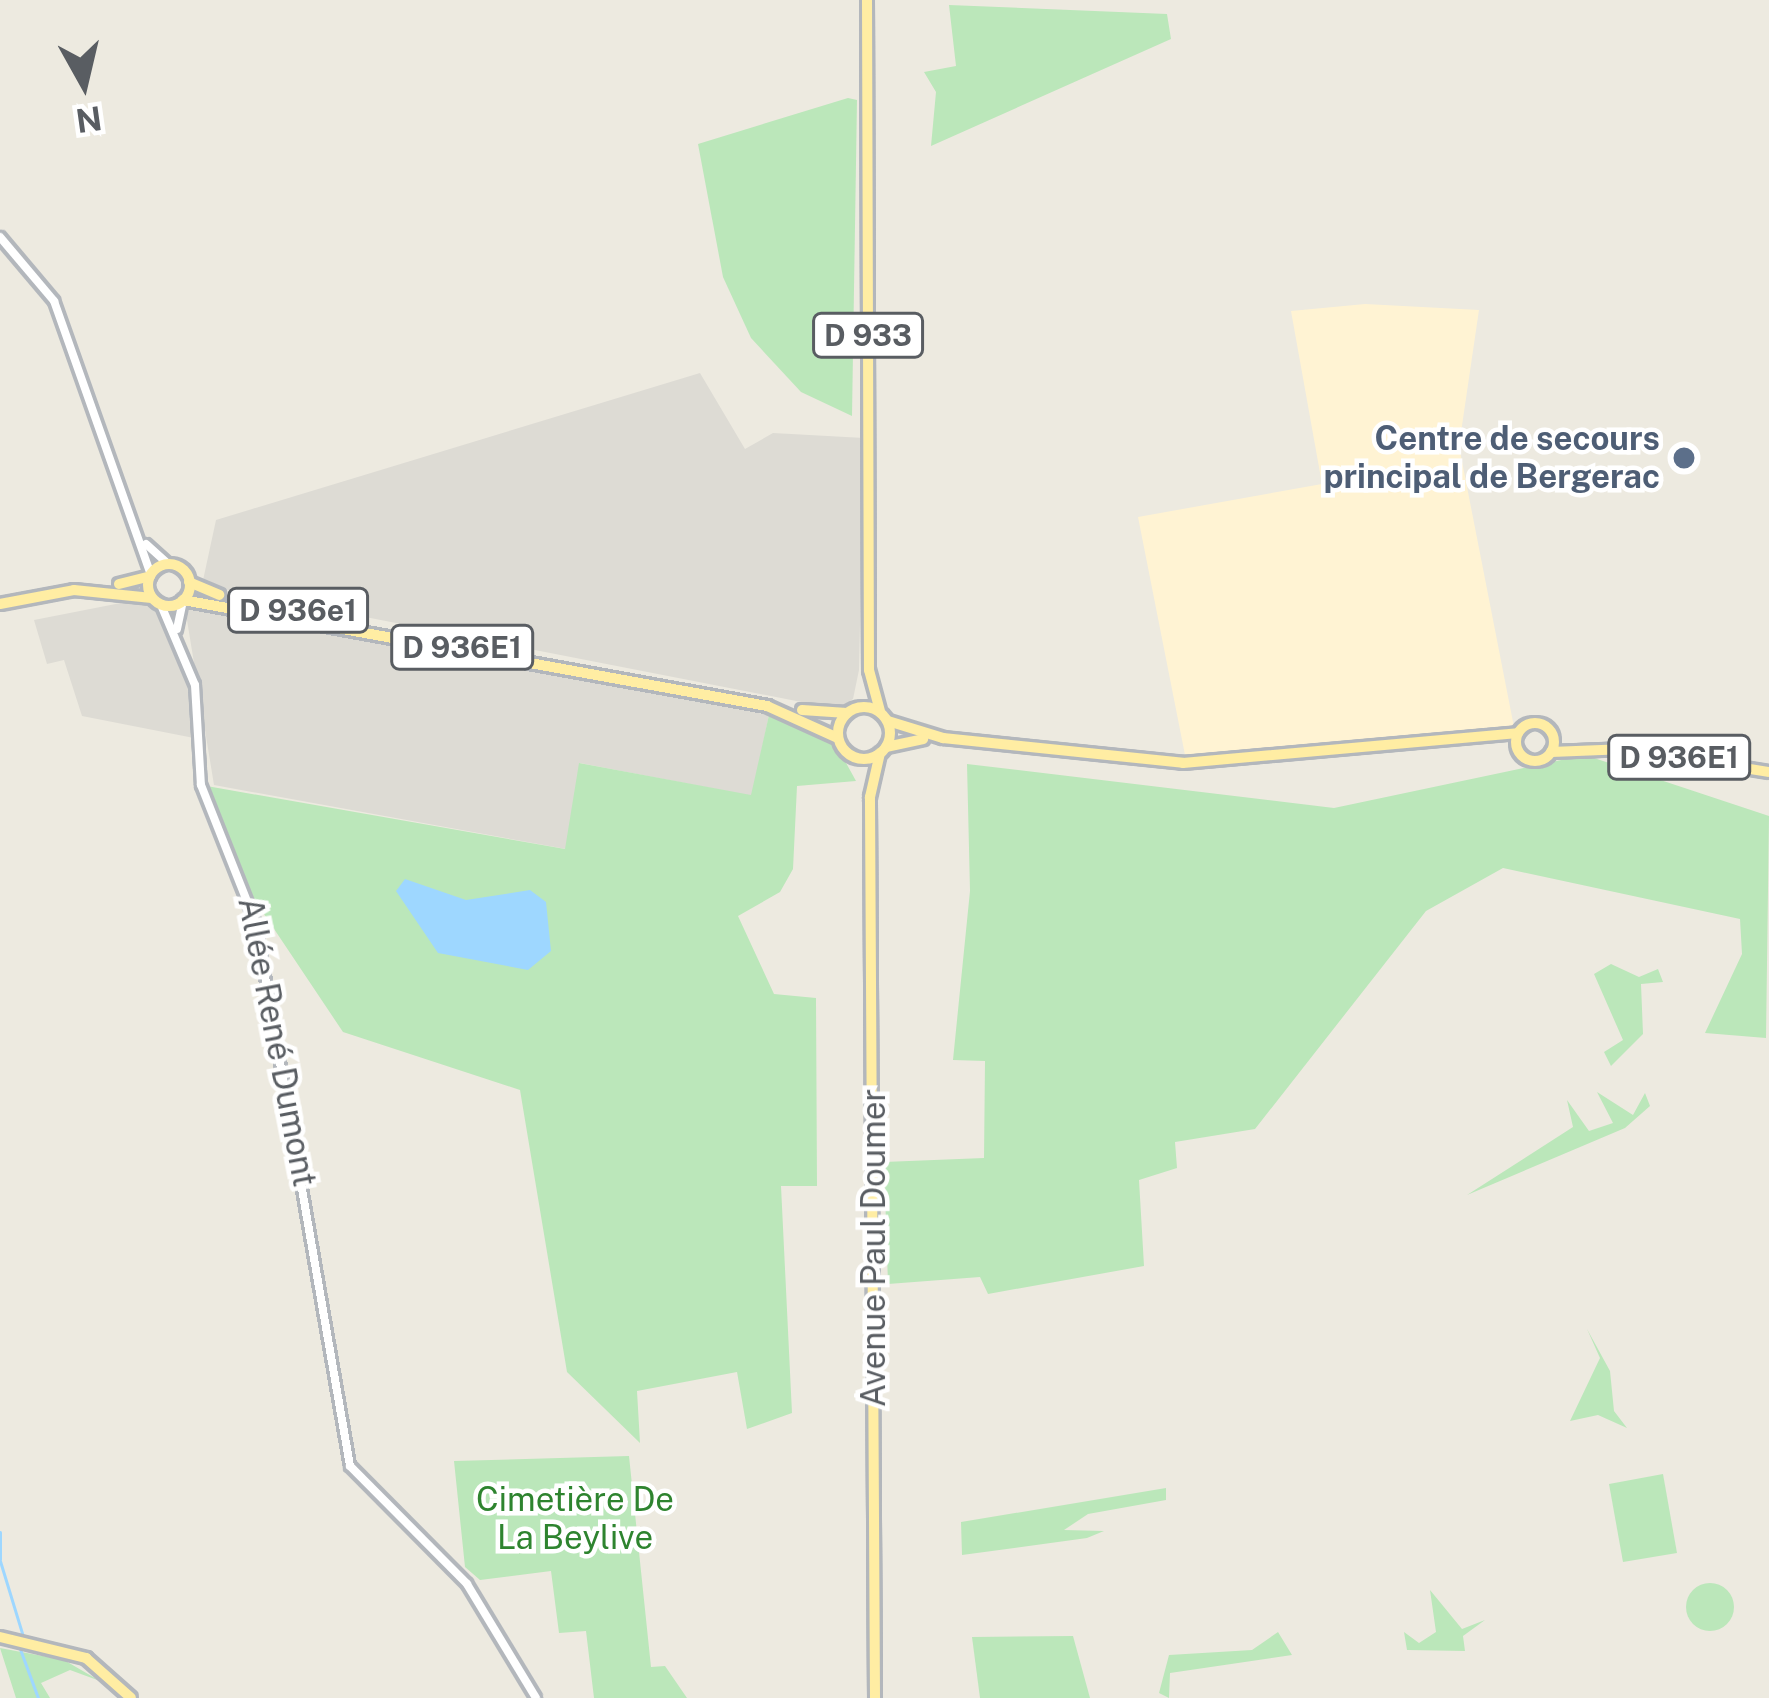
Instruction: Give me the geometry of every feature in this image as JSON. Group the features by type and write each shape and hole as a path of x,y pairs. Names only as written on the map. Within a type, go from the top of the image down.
{"main road":[{"name":"D 933","path":"867,0 868,670 884,716"},
{"path":"169,565 189,581 183,600 157,601 88,589 0,601 151,575 169,565"},
{"path":"151,575 157,601"},
{"name":"D 936e1","path":"189,581 409,632"},
{"name":"D 936E1","path":"183,600 767,706 838,738"},
{"name":"D 936E1","path":"409,632 850,711"},
{"name":"D 933","path":"850,711 868,670"},
{"path":"870,797 854,757 838,738 850,711 884,716 943,738 1183,763 1482,745 1533,724 1551,734 1551,752 1534,761 1519,752 1482,745"},
{"path":"870,797 884,750 884,716"},
{"path":"1518,734 1519,752"},
{"name":"D 936E1","path":"1551,734 1588,746 1769,772"},
{"path":"854,757 943,738"},
{"name":"D 936E1","path":"1551,752 1588,746"},
{"name":"Avenue Paul Doumer","path":"870,797 875,1698"},
{"path":"0,1637 86,1658 131,1698"}],"street":[{"path":"0,237 54,301 146,543 151,575"},
{"path":"146,543 169,565"},
{"name":"Allée René Dumont","path":"177,630 183,600"},
{"name":"Allée René Dumont","path":"157,601 177,630 198,703 201,785 256,924 349,1463 363,1492 467,1584 536,1698"}],"shaded area":[{"path":"1365,304 1479,310 1459,446 1514,727 1185,755 1138,517 1322,484 1291,311"},
{"path":"700,373 745,449 773,433 864,438 859,670 853,699 837,709 202,585 216,520"},
{"path":"136,600 162,615 196,709 194,738 82,716 64,660 47,664 34,620"},
{"path":"194,605 769,715 752,796 580,763 566,849 214,785 186,614"}],"green space":[{"path":"949,5 1167,14 1171,39 931,146 936,92 924,72 956,66"},
{"path":"848,98 857,100 852,416 801,392 751,338 723,277 698,144"},
{"path":"769,715 834,741 856,781 797,786 793,869 780,892 738,916 774,994 816,998 817,1186 781,1186 792,1413 747,1429 737,1372 637,1391 640,1443 567,1372 520,1090 343,1032 248,890 201,785 565,849 579,763 751,795"},
{"path":"1585,755 1769,816 1766,1038 1705,1033 1742,954 1740,919 1503,868 1426,911 1255,1129 1175,1142 1177,1168 1139,1180 1144,1266 988,1294 980,1277 888,1284 884,1162 984,1158 985,1061 953,1060 970,891 967,764 1334,808"},
{"path":"1611,964 1639,977 1658,969 1663,982 1641,984 1643,1034 1611,1066 1604,1052 1623,1040 1594,974"},
{"path":"1597,1092 1633,1115 1645,1093 1650,1106 1625,1128 1467,1195 1573,1127 1567,1100 1589,1131 1613,1123"},
{"path":"1587,1329 1610,1371 1614,1411 1627,1428 1598,1415 1570,1421 1600,1358"},
{"name":"Cimetière De La Beylive","path":"629,1456 651,1667 665,1666 687,1698 594,1698 586,1631 559,1633 551,1571 480,1580 465,1567 454,1461"},
{"path":"1663,1474 1677,1553 1623,1562 1609,1484"},
{"path":"1166,1488 1166,1500 1088,1514 1064,1530 1104,1531 1087,1538 962,1555 961,1522"},
{"path":"1710,1583 1727,1590 1734,1607 1727,1624 1710,1631 1693,1624 1686,1607 1693,1590"},
{"path":"1430,1590 1462,1629 1485,1620 1463,1636 1465,1651 1407,1650 1404,1632 1419,1643 1436,1632"},
{"path":"1278,1632 1292,1655 1170,1673 1169,1698 1159,1693 1169,1655 1252,1650"},
{"path":"1073,1636 1090,1698 980,1698 972,1637"},
{"path":"0,1648 64,1660 100,1681 70,1670 41,1683 50,1698 16,1698"}],"water":[{"path":"405,879 466,900 530,890 546,902 551,951 528,970 438,953 396,891"}],"waterway":[{"path":"0,1532 0,1559"},
{"path":"0,1561 23,1636"},
{"path":"20,1649 38,1698"}],"place":[{"name":"Centre de secours principal de Bergerac","path":"1684,458"}]}
